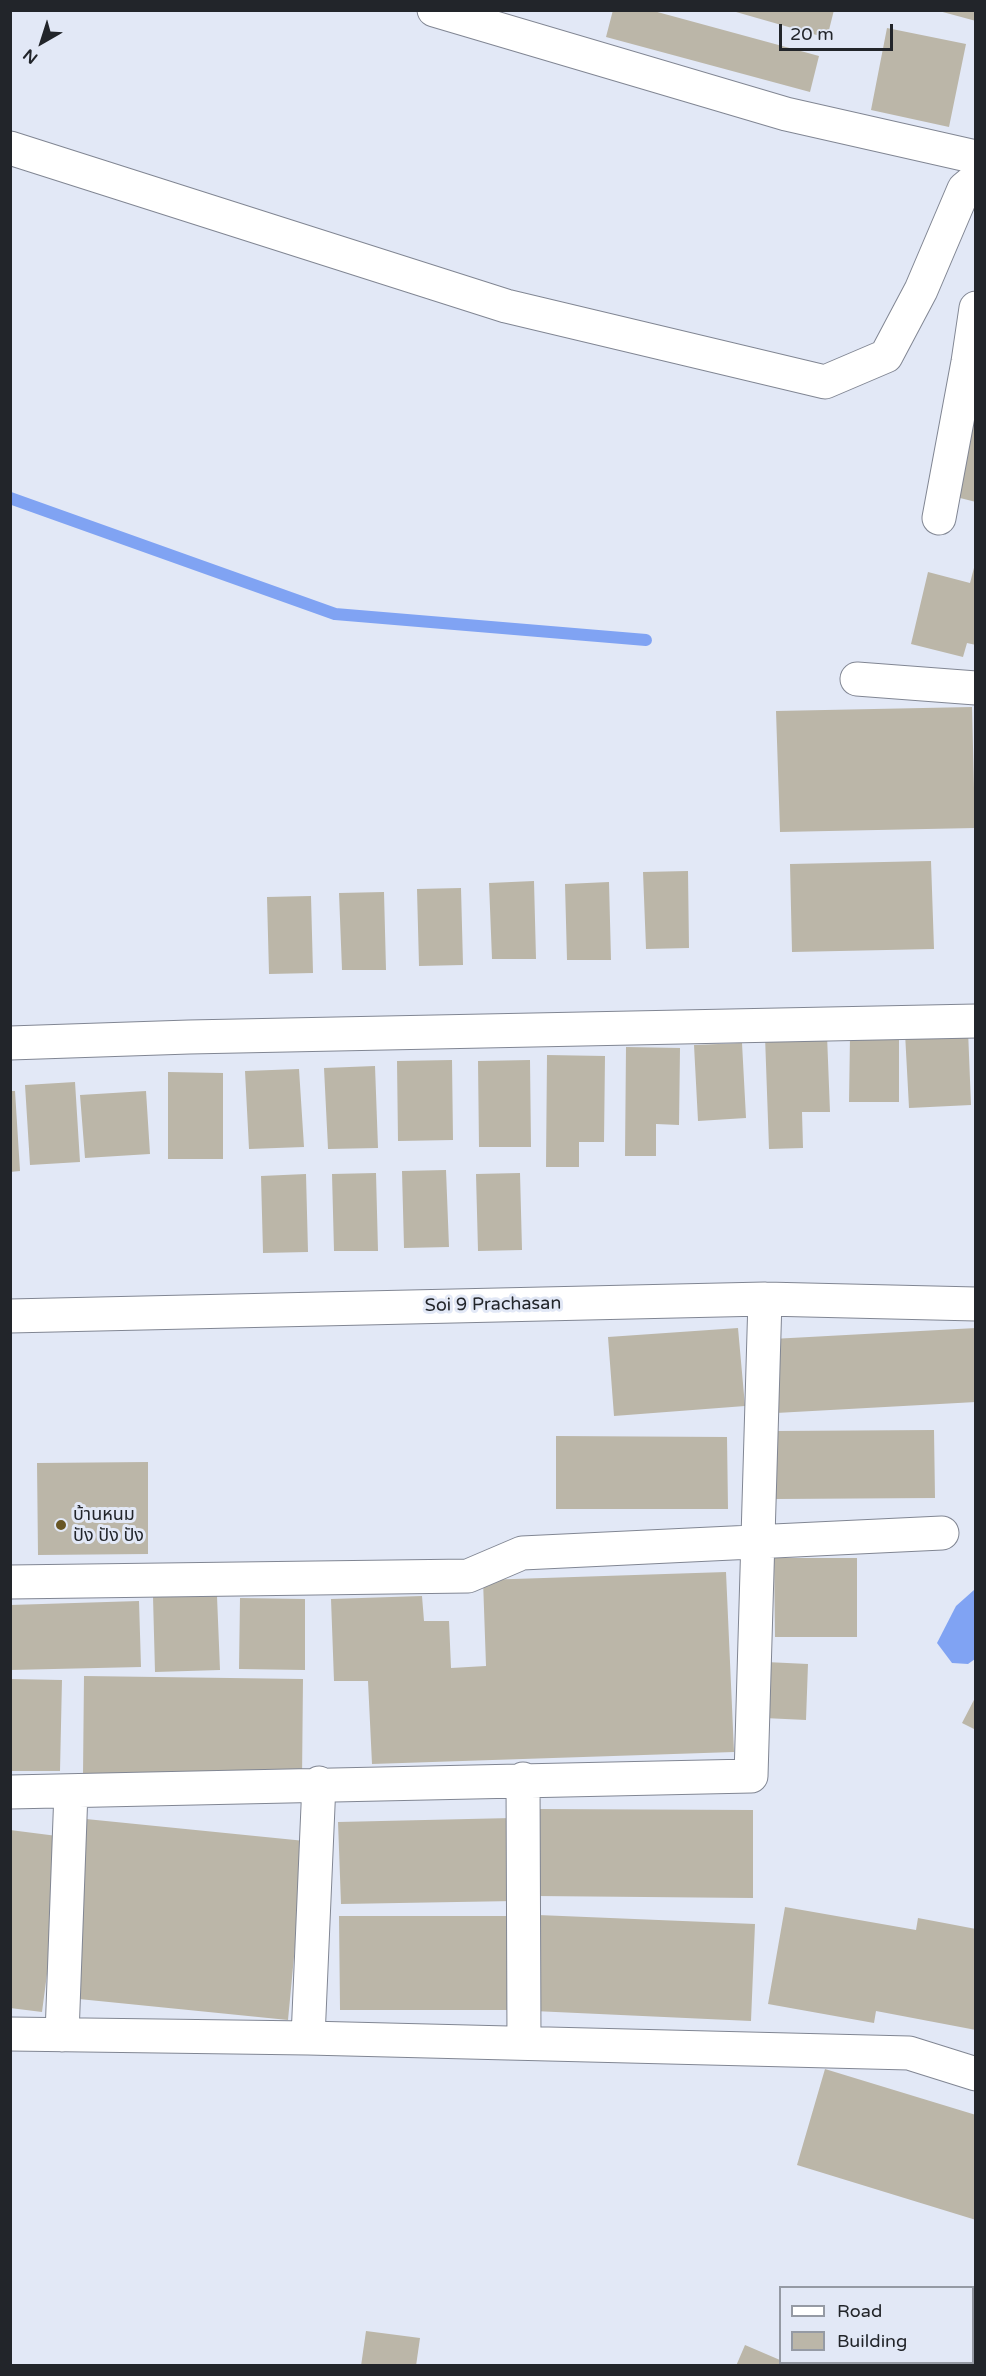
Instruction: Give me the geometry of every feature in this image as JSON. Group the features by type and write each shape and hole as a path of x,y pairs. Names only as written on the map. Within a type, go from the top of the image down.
{"street":[{"path":"434,10 786,114 975,157"},
{"path":"10,148 506,306 825,382 886,356 921,290 964,189 975,179"},
{"path":"939,518 968,397 975,308"},
{"path":"857,679 975,688"},
{"path":"10,1043 975,1021"},
{"path":"10,1792 523,1779 751,1776 765,1299"},
{"name":"Soi 9 Prachasan","path":"10,1316 765,1299 975,1304"},
{"path":"10,1582 468,1576 522,1553 942,1533"},
{"path":"523,1779 524,2043"},
{"path":"308,2038 319,1784"},
{"path":"62,2035 70,1791"},
{"path":"10,2034 308,2038 909,2053 975,2074"}],"water":[{"path":"974,1590 976,1591 975,1659 968,1664 952,1663 937,1643 956,1606"}],"building":[{"path":"613,10 650,10 819,56 810,92 606,37"},
{"path":"729,10 834,10 827,38"},
{"path":"976,10 976,21 939,11"},
{"path":"887,28 966,44 949,127 871,110"},
{"path":"972,424 976,425 976,502 956,497"},
{"path":"975,564 976,645 967,643 963,657 911,644 928,572 970,583"},
{"path":"972,707 975,828 780,832 776,711"},
{"path":"931,861 934,949 792,952 790,864"},
{"path":"688,871 689,948 646,949 643,872"},
{"path":"534,881 536,959 492,959 489,883"},
{"path":"609,882 611,960 567,960 565,884"},
{"path":"461,888 463,965 419,966 417,889"},
{"path":"384,892 386,970 342,970 339,893"},
{"path":"311,896 313,973 269,974 267,897"},
{"path":"968,1030 971,1105 909,1108 905,1033"},
{"path":"827,1035 830,1112 802,1112 803,1148 769,1149 765,1036"},
{"path":"850,1036 899,1037 899,1102 849,1102"},
{"path":"742,1043 746,1118 698,1121 694,1045"},
{"path":"626,1047 680,1048 679,1125 656,1124 656,1156 625,1156"},
{"path":"547,1055 605,1056 604,1142 579,1142 579,1167 546,1167"},
{"path":"452,1060 453,1140 398,1141 397,1061"},
{"path":"530,1060 531,1147 479,1147 478,1061"},
{"path":"375,1066 378,1148 328,1149 324,1068"},
{"path":"299,1069 304,1147 249,1149 245,1071"},
{"path":"168,1072 223,1073 223,1159 168,1159"},
{"path":"75,1082 80,1162 30,1165 25,1085"},
{"path":"10,1091 15,1091 20,1171 10,1172"},
{"path":"146,1091 150,1154 85,1158 80,1095"},
{"path":"446,1170 449,1247 404,1248 402,1171"},
{"path":"376,1173 378,1251 334,1251 332,1174"},
{"path":"520,1173 522,1250 478,1251 476,1174"},
{"path":"306,1174 308,1252 263,1253 261,1176"},
{"path":"738,1328 745,1406 614,1416 608,1337"},
{"path":"976,1328 976,1402 776,1413 772,1339"},
{"path":"934,1430 935,1498 776,1499 775,1431"},
{"path":"556,1436 727,1437 728,1509 556,1509"},
{"path":"148,1462 148,1554 38,1555 37,1463"},
{"path":"774,1558 857,1558 857,1637 775,1637"},
{"path":"726,1572 734,1752 372,1764 368,1681 334,1681 331,1599 422,1596 424,1621 449,1621 451,1668 486,1666 483,1580"},
{"path":"217,1596 220,1670 155,1672 153,1597"},
{"path":"240,1598 305,1599 305,1670 239,1669"},
{"path":"139,1601 141,1667 10,1670 10,1605"},
{"path":"766,1662 808,1664 806,1720 764,1718"},
{"path":"84,1676 303,1679 302,1779 83,1775"},
{"path":"10,1679 62,1680 60,1771 10,1771"},
{"path":"976,1696 976,1730 962,1723"},
{"path":"536,1809 753,1810 753,1898 536,1896"},
{"path":"512,1818 515,1901 341,1904 338,1822"},
{"path":"86,1819 305,1841 288,2020 69,1998"},
{"path":"10,1830 65,1837 42,2012 10,2008"},
{"path":"785,1907 916,1930 918,1918 976,1929 976,2030 876,2011 874,2023 768,2004"},
{"path":"538,1915 755,1924 751,2021 534,2011"},
{"path":"339,1916 511,1916 512,2010 340,2010"},
{"path":"825,2069 976,2115 976,2220 797,2165"},
{"path":"366,2331 420,2338 416,2366 361,2366"},
{"path":"745,2345 779,2360 779,2364 786,2364 785,2366 736,2366"}],"waterway":[{"path":"10,498 335,614 646,640"}],"place":[{"name":"บ้านหนม ปัง ปัง ปัง","path":"61,1525"}]}
